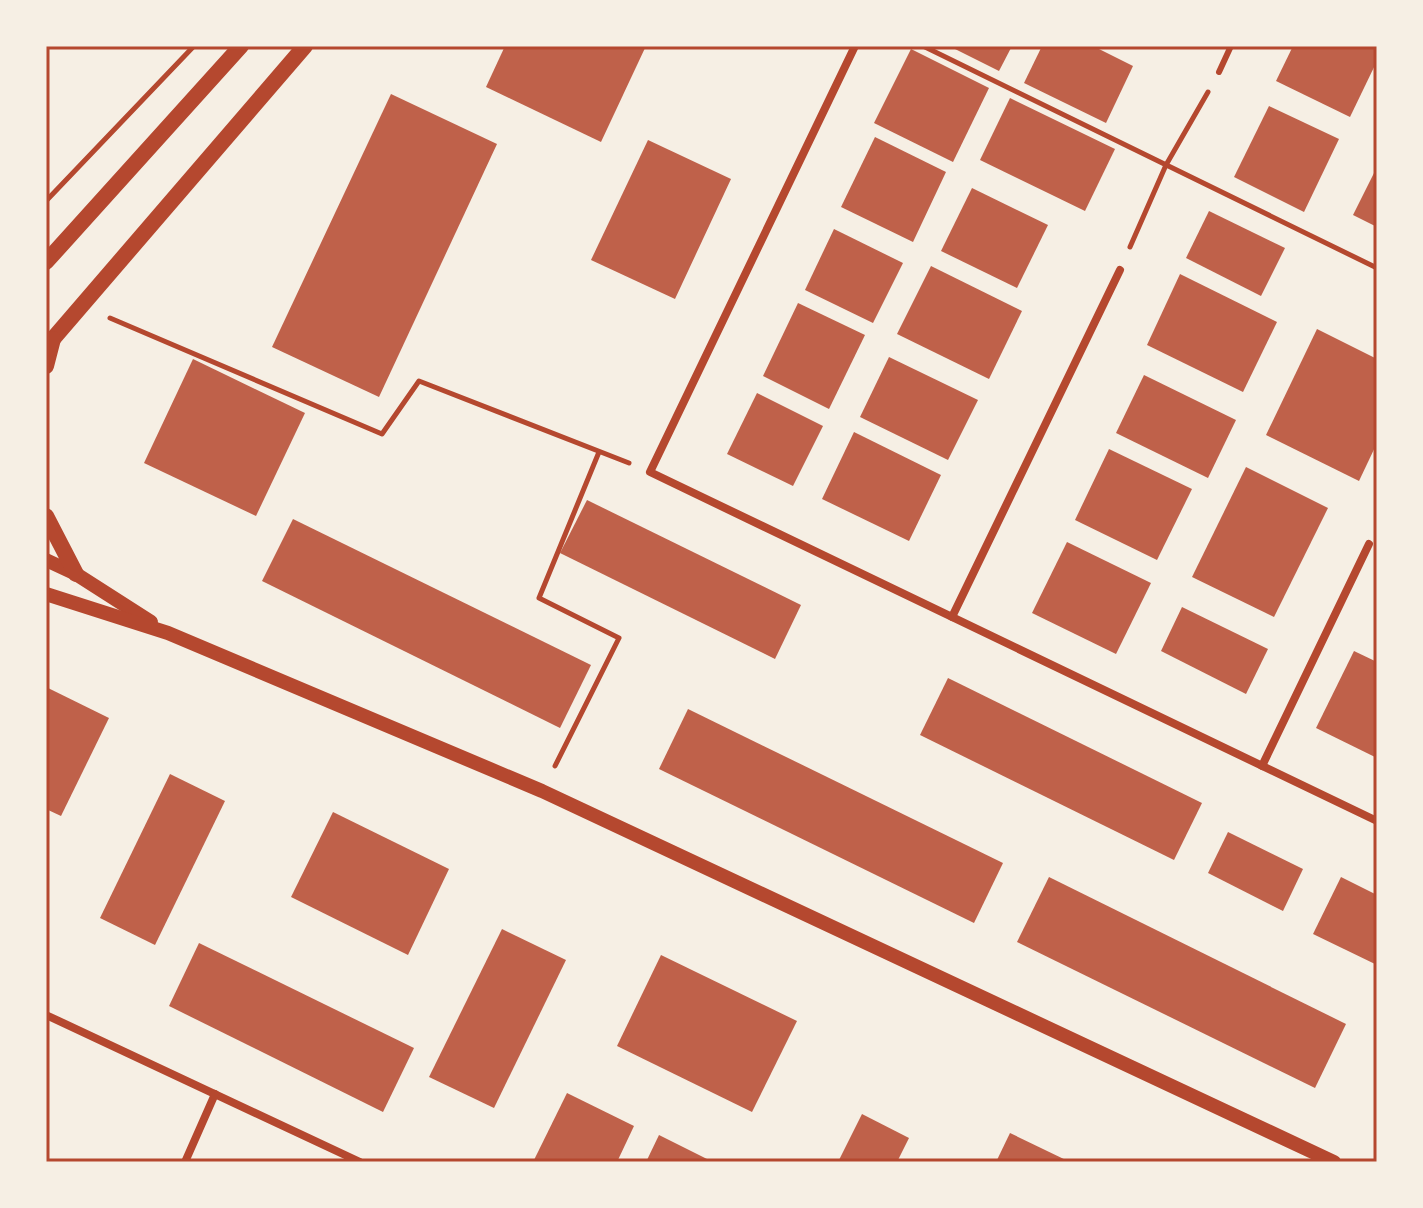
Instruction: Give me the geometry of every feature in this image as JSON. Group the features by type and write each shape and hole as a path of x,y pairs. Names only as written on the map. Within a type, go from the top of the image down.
{"main road":[{"path":"46,262 241,46"},
{"path":"46,366 50,343 305,46"},
{"path":"46,516 76,574"}],"street":[{"path":"855,46 650,472 1377,821"},
{"path":"952,617 1120,270"},
{"path":"1262,766 1369,544"},
{"path":"46,560 76,574 168,633"},
{"path":"46,594 168,633 542,791 1334,1162"},
{"path":"46,1015 360,1162"},
{"path":"185,1162 215,1094"}],"lane":[{"path":"1219,72 1231,46"}],"path":[{"path":"46,201 194,46"},
{"path":"923,46 1377,268"},
{"path":"1120,270 1166,165 1219,72"},
{"path":"83,307 382,434 419,381 650,472"},
{"path":"542,791 619,638 539,598 599,452"}],"building":[{"path":"505,46 645,48 601,142 486,87"},
{"path":"949,46 1012,46 999,71"},
{"path":"1042,46 1093,46 1133,66 1106,123 1024,83"},
{"path":"1293,46 1377,46 1377,61 1350,117 1276,81"},
{"path":"911,49 989,88 953,162 874,123"},
{"path":"391,94 497,144 379,397 272,347"},
{"path":"1010,98 1115,149 1085,211 980,160"},
{"path":"1269,106 1339,139 1304,212 1234,177"},
{"path":"875,137 946,172 913,242 841,207"},
{"path":"648,140 731,179 675,299 591,260"},
{"path":"1377,167 1377,227 1353,215"},
{"path":"972,188 1048,225 1017,288 941,251"},
{"path":"1209,211 1285,248 1261,296 1186,258"},
{"path":"834,229 903,263 873,323 805,290"},
{"path":"931,266 1022,311 989,379 897,334"},
{"path":"1180,274 1277,322 1243,392 1147,345"},
{"path":"798,303 865,335 829,409 763,376"},
{"path":"1317,329 1377,359 1377,443 1359,481 1266,435"},
{"path":"889,357 978,400 948,460 860,417"},
{"path":"193,359 305,413 256,516 144,463"},
{"path":"1144,375 1236,420 1208,478 1116,433"},
{"path":"757,393 823,426 793,486 727,454"},
{"path":"854,432 941,475 909,541 822,499"},
{"path":"1109,449 1192,489 1157,560 1075,520"},
{"path":"1246,467 1328,508 1274,617 1192,577"},
{"path":"587,500 801,605 775,659 560,553"},
{"path":"293,519 591,665 560,728 262,581"},
{"path":"1067,542 1151,583 1116,654 1032,613"},
{"path":"1182,607 1268,649 1246,694 1161,651"},
{"path":"1354,651 1377,662 1377,758 1316,728"},
{"path":"948,678 1202,803 1174,860 920,735"},
{"path":"46,687 109,718 61,816 46,809"},
{"path":"688,709 1003,863 974,923 659,769"},
{"path":"170,774 225,801 155,945 100,918"},
{"path":"333,812 449,869 408,955 291,897"},
{"path":"1228,832 1303,869 1283,911 1208,873"},
{"path":"1049,877 1346,1024 1315,1088 1017,942"},
{"path":"1341,877 1377,895 1377,965 1313,934"},
{"path":"502,929 566,960 494,1108 429,1077"},
{"path":"199,943 414,1048 383,1112 169,1006"},
{"path":"661,955 797,1021 752,1112 617,1046"},
{"path":"567,1093 634,1126 617,1162 533,1162"},
{"path":"862,1114 909,1138 897,1162 838,1162"},
{"path":"1010,1133 1070,1162 996,1162"},
{"path":"659,1135 713,1162 646,1162"}]}
